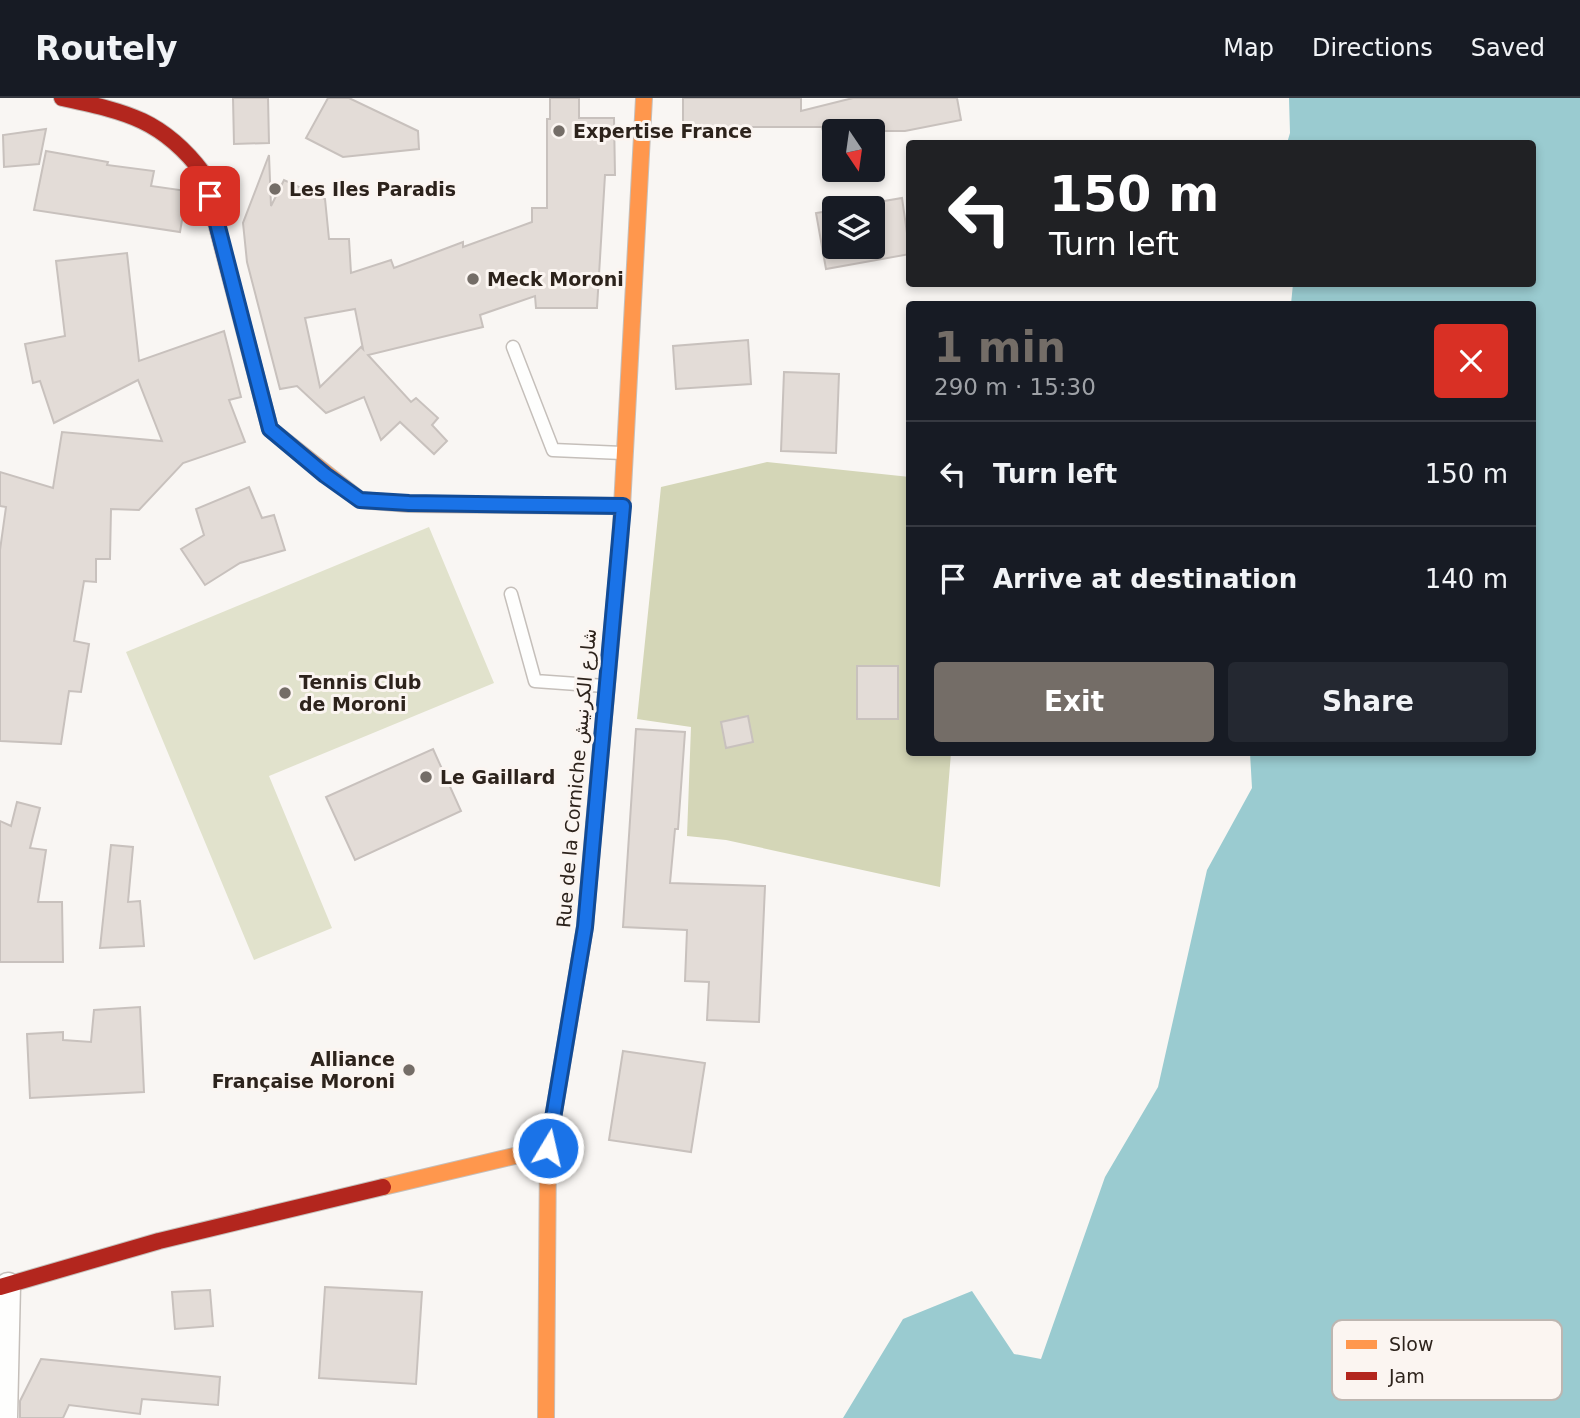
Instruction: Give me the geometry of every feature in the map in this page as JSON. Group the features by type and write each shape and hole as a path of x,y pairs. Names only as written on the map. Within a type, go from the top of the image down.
{"main road":[{"path":"62,98 151,120 183,144 204,173 270,429 325,475 360,500 623,506"},
{"name":"Rue de la Corniche شارع الكرنيش","path":"546,1418 548,1148 585,927 623,506 623,453 644,98"},
{"path":"4,1286 159,1241 548,1148"}],"street":[{"path":"4,1286 5,1418"}],"lane":[{"path":"513,347 553,450 623,453"},
{"path":"511,594 535,681 605,686"}],"green space":[{"path":"767,462 906,477 906,756 951,756 940,887 726,840 687,836 691,727 637,719 661,487"},
{"path":"429,527 494,683 269,776 332,928 254,960 126,652"}],"water":[{"path":"1289,98 1580,98 1580,1418 843,1418 903,1319 972,1291 1014,1354 1041,1359 1105,1177 1158,1087 1207,870 1252,788 1250,756 1536,756 1536,301 1291,301 1293,287 1536,287 1536,140 1288,140"}],"building":[{"path":"233,98 268,98 269,143 234,144"},
{"path":"328,98 349,98 418,131 419,149 343,157 306,138"},
{"path":"550,98 579,98 579,118 614,118 615,175 605,175 597,308 536,308 535,296 480,315 483,327 368,355 411,402 416,398 438,418 432,425 447,441 434,454 400,422 381,440 364,397 326,413 297,386 280,389 247,262 243,223 269,155 271,206 284,180 325,199 329,239 349,239 351,273 391,260 394,268 463,242 463,247 532,222 532,208 547,208 547,119 550,119","holes":["355,309 363,349 361,347 320,387 305,318"]},
{"path":"683,98 801,98 801,111 853,98 957,98 961,120 905,131 886,131 886,119 822,119 822,127 683,127"},
{"path":"46,129 39,164 4,167 3,135"},
{"path":"46,151 108,162 107,165 154,171 151,186 187,191 180,232 34,210"},
{"path":"902,198 906,255 885,258 885,201"},
{"path":"822,212 822,247 816,213"},
{"path":"127,253 139,361 224,331 241,397 229,400 245,442 183,463 139,510 111,509 110,559 96,559 96,582 84,581 74,641 89,644 81,692 69,691 61,744 0,741 0,550 6,507 0,506 0,472 53,488 62,432 162,441 138,380 54,423 40,381 33,383 25,344 65,336 56,261"},
{"path":"824,259 882,259 826,269"},
{"path":"748,340 751,384 676,389 673,346"},
{"path":"784,372 839,374 836,453 781,451"},
{"path":"249,487 262,518 274,515 285,550 240,563 205,585 181,549 204,535 196,509"},
{"path":"857,666 898,666 898,719 857,719"},
{"path":"748,716 753,742 726,748 721,722"},
{"path":"636,729 685,732 678,829 675,829 670,883 765,886 759,1022 707,1020 709,982 685,981 687,930 623,927"},
{"path":"433,749 461,811 355,860 326,797"},
{"path":"17,802 40,808 30,848 46,850 38,902 62,902 63,962 0,962 0,821 11,826"},
{"path":"111,845 133,847 128,902 140,901 144,946 100,948"},
{"path":"140,1007 144,1092 30,1098 27,1034 63,1032 63,1040 91,1042 94,1010"},
{"path":"623,1051 705,1063 691,1152 609,1140"},
{"path":"325,1287 422,1292 416,1384 319,1378"},
{"path":"210,1290 213,1326 175,1329 172,1292"},
{"path":"41,1359 220,1377 218,1405 142,1399 140,1414 69,1405 63,1418 20,1418 20,1401"}],"traffic: slow":[{"path":"620,544 644,98"},
{"path":"270,429 360,500 409,504 623,506"},
{"path":"546,1418 548,1148 585,927 594,825"},
{"path":"383,1187 548,1148"}],"traffic: jam":[{"path":"62,98 141,120 173,140 203,173 270,429"},
{"path":"594,825 620,544"},
{"path":"0,1287 159,1241 383,1187"}],"place":[{"name":"Expertise France","path":"559,131"},
{"name":"Les Iles Paradis","path":"275,189"},
{"name":"Meck Moroni","path":"473,279"},
{"name":"Tennis Club de Moroni","path":"285,693"},
{"name":"Le Gaillard","path":"426,777"},
{"name":"Alliance Française Moroni","path":"409,1070"}],"route":[{"path":"210,196 270,429 325,475 360,500 623,506 585,927 548,1148"}]}
